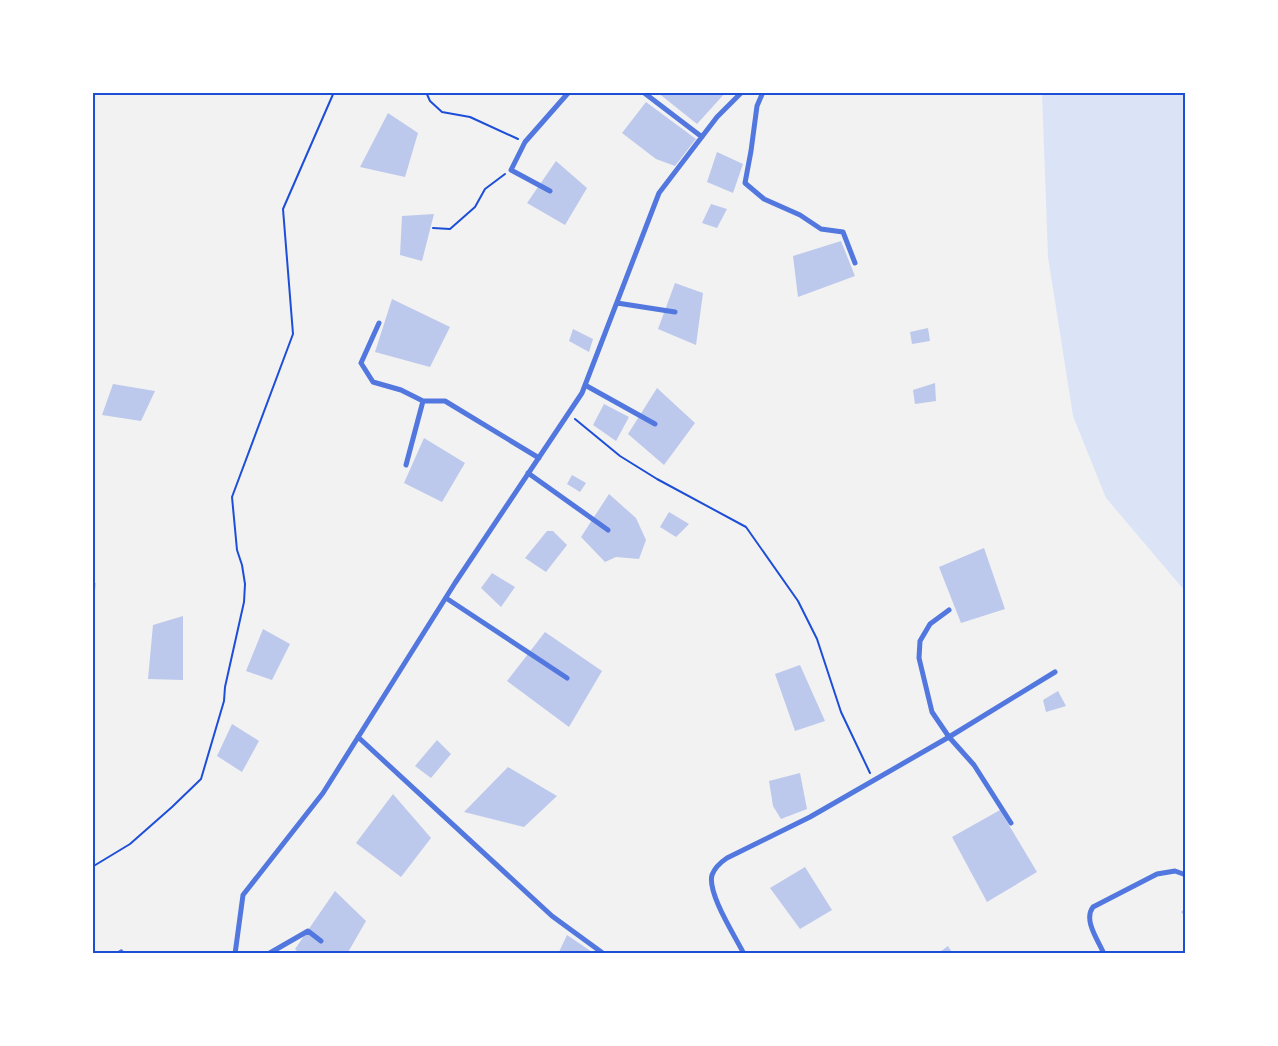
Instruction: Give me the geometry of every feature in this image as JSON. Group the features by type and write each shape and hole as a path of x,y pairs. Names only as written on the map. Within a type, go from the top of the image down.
{"street":[{"path":"550,191 511,170 525,142 569,92"},
{"path":"643,92 702,137"},
{"path":"235,954 243,895 323,793 446,598 582,393 659,193 702,137 742,92"},
{"path":"762,92 757,106 745,183 764,199 800,215 821,228 843,232 854,263"},
{"path":"617,303 675,312"},
{"path":"379,323 361,363 373,382 401,390 423,401 445,401 538,458"},
{"path":"585,385 655,424"},
{"path":"406,465 423,401"},
{"path":"528,473 608,530"},
{"path":"446,598 567,678"},
{"path":"949,610 930,624 920,642 919,658 932,712 948,737 974,766 1011,823"},
{"path":"744,954 715,897 712,874 718,865 727,858 810,817 1055,672"},
{"path":"358,737 552,916 604,954"},
{"path":"1104,954 1089,921 1090,911 1093,907 1158,874 1175,871 1186,875"},
{"path":"268,954 308,931 321,941"}],"path":[{"path":"92,867 130,844 201,779 224,701 244,602 245,584 237,550 232,497 293,334 283,208 334,92"},
{"path":"426,92 430,101 442,112 470,117 525,142"},
{"path":"432,228 450,228 474,207 485,189 511,170"},
{"path":"568,413 620,456 657,479 746,527 798,601 817,639 841,712 873,779"}],"shaded area":[{"path":"1042,93 1185,93 1185,591 1106,498 1073,416 1048,257"}],"building":[{"path":"657,92 726,92 697,124"},
{"path":"646,102 696,139 675,166 656,159 622,133"},
{"path":"388,113 418,133 405,177 360,167"},
{"path":"717,152 743,164 733,193 707,182"},
{"path":"556,161 587,188 565,225 527,203"},
{"path":"711,204 727,209 717,228 702,223"},
{"path":"434,214 422,261 400,255 402,216"},
{"path":"841,241 855,276 798,297 793,256"},
{"path":"675,283 703,293 696,345 658,329"},
{"path":"392,299 450,327 430,367 375,352"},
{"path":"928,328 930,341 912,344 910,332"},
{"path":"573,329 593,339 589,352 569,341"},
{"path":"935,383 936,401 915,404 913,390"},
{"path":"113,384 155,391 141,421 102,415"},
{"path":"657,388 695,423 664,465 628,434"},
{"path":"604,404 629,417 616,441 593,425"},
{"path":"424,438 465,463 442,502 404,483"},
{"path":"572,475 586,483 580,492 567,484"},
{"path":"609,494 636,518 646,540 639,559 616,557 605,562 581,537"},
{"path":"669,512 689,524 676,537 660,527"},
{"path":"547,531 553,531 567,545 546,572 525,558"},
{"path":"984,548 1005,609 961,623 939,567"},
{"path":"492,573 515,587 501,607 481,588"},
{"path":"92,583 96,583 94,599 92,598"},
{"path":"183,616 183,680 148,679 153,625"},
{"path":"263,629 290,644 272,680 246,671"},
{"path":"545,632 602,671 569,727 507,681"},
{"path":"800,665 825,721 795,731 775,674"},
{"path":"1058,691 1066,706 1046,712 1043,700"},
{"path":"232,724 259,741 242,772 217,756"},
{"path":"437,740 451,754 431,778 415,766"},
{"path":"508,767 557,796 524,827 464,812"},
{"path":"800,773 807,809 781,819 773,806 769,781"},
{"path":"393,794 431,838 401,877 356,843"},
{"path":"1000,810 1037,872 987,902 952,837"},
{"path":"805,867 832,910 800,929 770,888"},
{"path":"335,891 366,921 347,954 300,954 295,949"},
{"path":"1186,907 1186,918 1181,912"},
{"path":"567,935 592,952 558,954"},
{"path":"948,946 953,954 937,954"}]}
